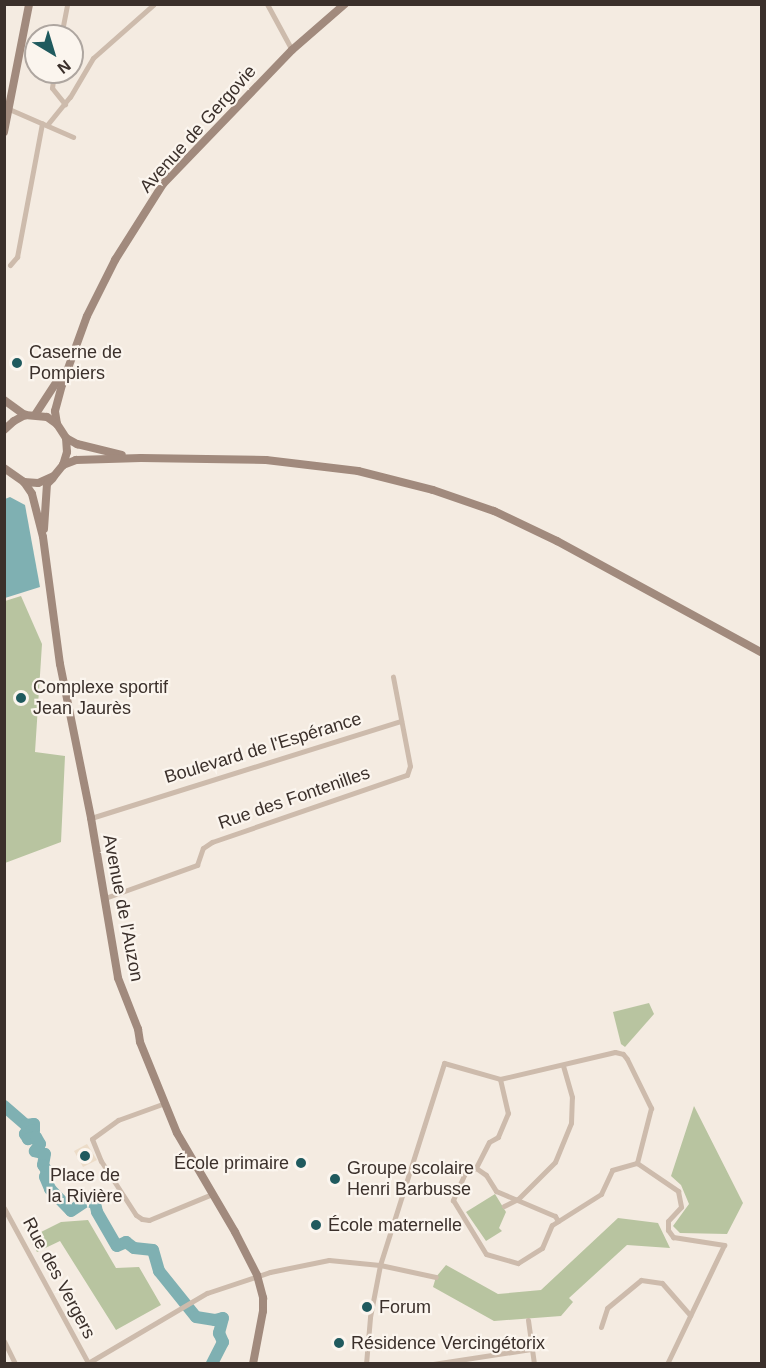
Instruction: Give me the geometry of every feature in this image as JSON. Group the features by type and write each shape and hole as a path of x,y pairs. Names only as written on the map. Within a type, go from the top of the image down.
{"main road":[{"path":"4,132 29,4"},
{"name":"Avenue de Gergovie","path":"35,415 69,360 115,260 164,184 292,50 345,4"},
{"name":"Avenue de Gergovie","path":"57,424 55,411 69,360"},
{"path":"4,400 25,416"},
{"path":"5,429 14,421 35,415 57,424 66,438 67,452 63,465 47,484 43,537"},
{"path":"66,438 108,452 141,458"},
{"path":"63,465 76,460 234,459 320,465 433,490 494,512 557,541 762,652"},
{"path":"4,468 15,478 24,482 38,483 54,476"},
{"path":"4,482 15,478"},
{"path":"24,482 32,494 43,537"},
{"name":"Avenue de l'Auzon","path":"43,537 67,704 91,818 118,978 165,1104 187,1153 257,1275 263,1298 263,1311 253,1364"}],"street":[{"path":"63,24 67,4"},
{"path":"10,265 17,257 45,124 65,104 93,58 154,4"},
{"path":"267,4 292,50"},
{"path":"52,84 52,88 65,104"},
{"path":"9,109 73,137"},
{"path":"393,677 401,721"},
{"name":"Boulevard de l'Espérance","path":"91,818 401,721"},
{"name":"Rue des Fontenilles","path":"105,898 197,865 203,848 212,842 403,777 410,766 401,721"},
{"path":"366,1364 370,1321 380,1265 444,1062 500,1079 615,1052 623,1054 651,1108 637,1163"},
{"path":"504,1206 518,1199 555,1162 571,1123 572,1097 563,1065"},
{"path":"500,1079 508,1113 498,1137 489,1142 476,1168 465,1173 453,1203 486,1254 518,1263 542,1248 552,1225 601,1194 612,1170 637,1163 678,1191 681,1207 667,1226 673,1237 724,1245 667,1364"},
{"path":"165,1104 118,1120 92,1139 101,1161 136,1215 142,1219 149,1220 212,1194"},
{"path":"476,1168 486,1175 496,1191 555,1216 558,1221"},
{"name":"Rue des Vergers","path":"4,1208 88,1364"},
{"path":"88,1364 176,1310 218,1288 257,1275 329,1260 380,1265 436,1276"},
{"path":"601,1327 607,1308 641,1280 667,1286 690,1315"},
{"path":"528,1320 534,1364"},
{"path":"4,1341 15,1364"},
{"path":"433,1364 531,1349"}],"green space":[{"name":"Complexe sportif Jean Jaurès","path":"21,596 42,644 35,752 65,756 61,842 5,863 5,601"},
{"path":"649,1003 654,1014 625,1047 621,1044 613,1012"},
{"path":"694,1106 743,1203 727,1234 680,1233 673,1226 689,1204 681,1185 671,1176"},
{"path":"495,1194 506,1212 499,1228 502,1231 486,1241 466,1212"},
{"path":"618,1218 658,1223 670,1248 627,1245 569,1298 573,1302 561,1316 494,1321 433,1287 436,1277 446,1265 498,1294 541,1290"},
{"path":"88,1220 116,1268 139,1267 161,1305 116,1330 60,1241 37,1252 29,1238 61,1222"}],"shaded area":[{"name":"Place de la Rivière","path":"87,1144 97,1160 83,1167 74,1151"}],"water":[{"path":"10,497 25,505 40,587 5,598 5,499"}],"waterway":[{"path":"4,1106 26,1125 34,1124 34,1130 25,1134 28,1139 36,1137 40,1144 35,1151 45,1154 43,1165 47,1171 45,1177 50,1189 71,1211 86,1201 95,1203 97,1212 117,1246 126,1242 134,1248 153,1250 159,1271 196,1317 215,1320 223,1318 219,1333 223,1342 212,1364"}],"place":[{"name":"Caserne de Pompiers","path":"17,363"},
{"name":"Complexe sportif Jean Jaurès","path":"21,698"},
{"name":"Place de la Rivière","path":"85,1156"},
{"name":"École primaire","path":"301,1163"},
{"name":"Groupe scolaire Henri Barbusse","path":"335,1179"},
{"name":"École maternelle","path":"316,1225"},
{"name":"Forum","path":"367,1307"},
{"name":"Résidence Vercingétorix","path":"339,1343"}]}
